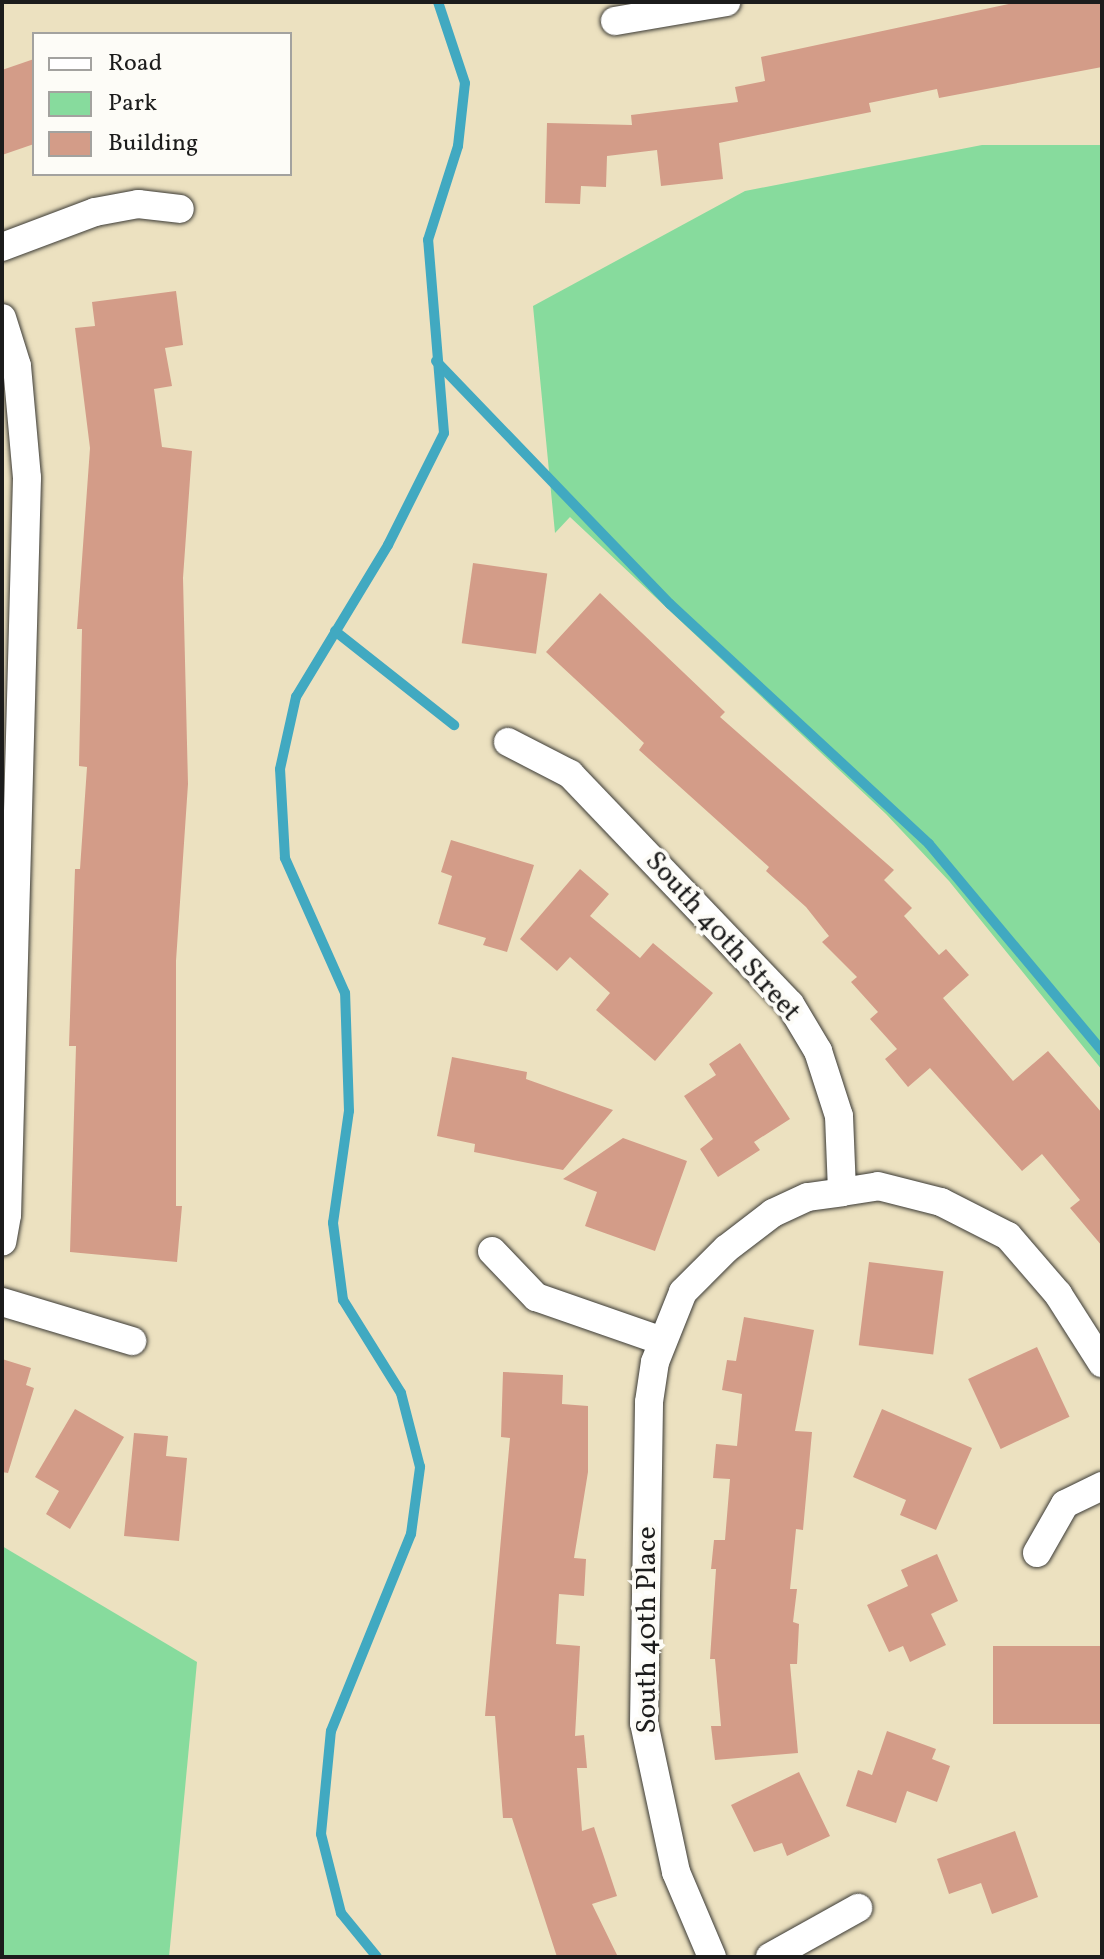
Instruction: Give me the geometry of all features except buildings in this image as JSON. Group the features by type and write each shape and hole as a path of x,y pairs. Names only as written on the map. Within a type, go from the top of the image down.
{"street":[{"path":"615,21 726,2"},
{"path":"2,247 95,212 138,204 180,209"},
{"path":"2,318 17,366 27,478 7,1215 2,1242"},
{"name":"South 40th Street","path":"508,742 570,774 790,1004 818,1051 839,1116 842,1192"},
{"path":"842,1192 878,1186 916,1196 1008,1236 1058,1294 1102,1363"},
{"name":"South 40th Place","path":"712,1957 676,1872 644,1723 649,1402 662,1341 683,1292 726,1249 773,1213 808,1197 842,1192"},
{"path":"492,1251 536,1297 662,1341"},
{"path":"2,1302 132,1341"},
{"path":"1037,1553 1065,1504 1102,1486"},
{"path":"770,1957 858,1908"}],"green space":[{"path":"982,145 1102,145 1102,1070 949,881 886,814 570,517 555,533 533,306 745,191"},
{"path":"2,1546 197,1662 169,1957 2,1957"}],"waterway":[{"path":"377,1957 341,1913 321,1834 331,1731 411,1534 420,1467 401,1393 343,1300 333,1223 349,1111 345,993 285,858 280,769 296,697 388,545 444,433 428,240 458,146 465,83 438,2"},
{"path":"436,361 670,604 929,844 1102,1051"},
{"path":"335,631 454,725"}]}
